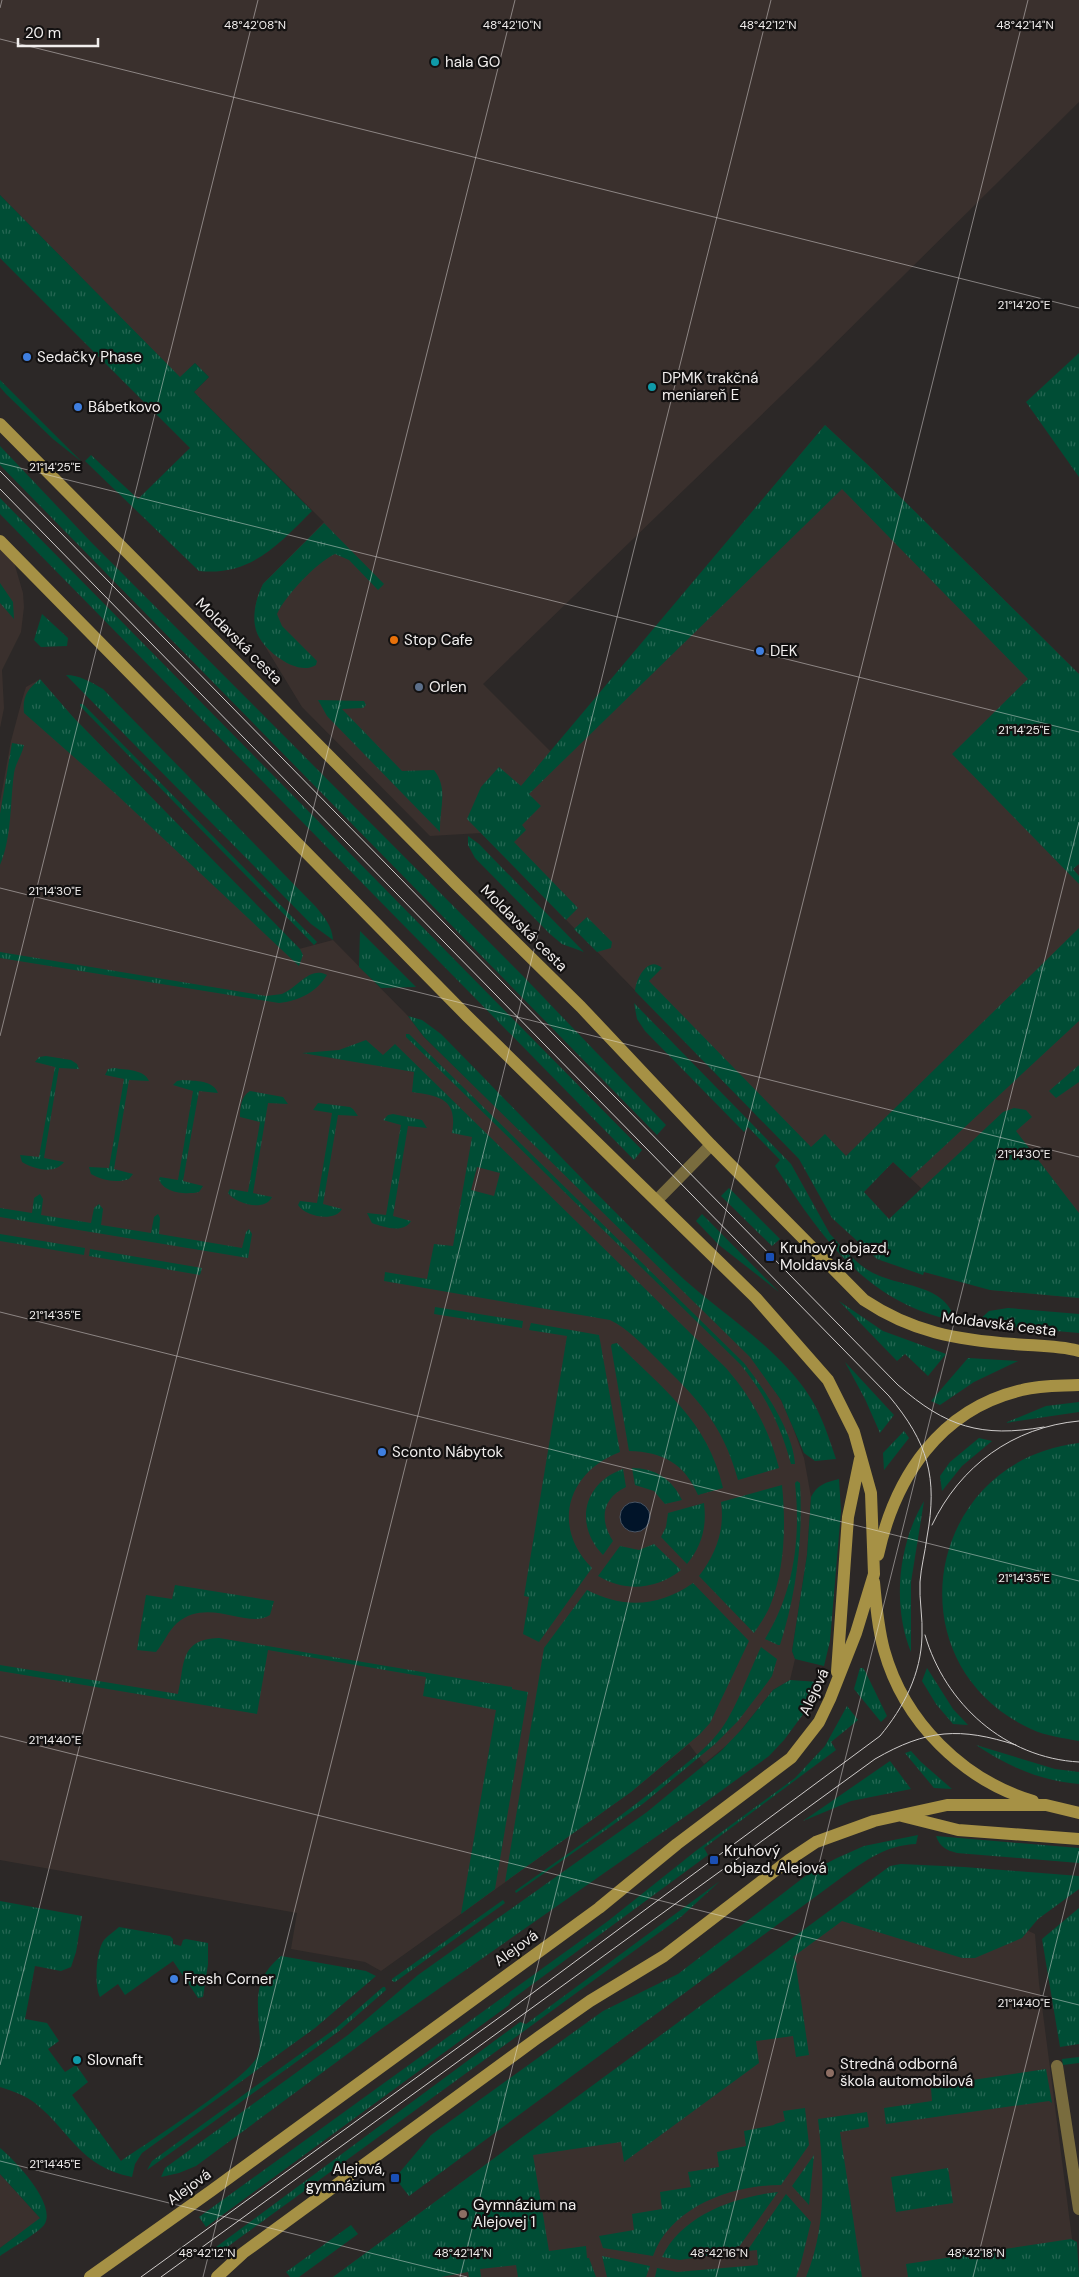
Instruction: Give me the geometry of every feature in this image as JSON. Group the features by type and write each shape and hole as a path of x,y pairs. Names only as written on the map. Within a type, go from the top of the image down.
{"street":[{"name":"Moldavská cesta","path":"0,424 457,885 581,1007 711,1145 857,1293 885,1314 931,1332 962,1339 1076,1349"},
{"path":"0,540 467,1016 756,1298 828,1380 854,1432 871,1493 874,1574 879,1629 884,1650 894,1676 916,1715 940,1745 975,1775 1003,1791 1079,1813"},
{"path":"657,1200 711,1145"},
{"path":"874,1574 883,1531 898,1492 916,1461 943,1432 968,1413 1004,1395 1044,1386 1079,1385"},
{"path":"836,1686 848,1517 860,1456"},
{"name":"Alejová","path":"90,2277 599,1908 677,1844 791,1758 811,1734 836,1686 856,1633 874,1574"},
{"path":"217,2277 243,2253 536,2039 590,2002 664,1956 789,1860 816,1842 843,1830 897,1815 947,1805 1079,1805"},
{"path":"897,1815 958,1830 1079,1839"},
{"path":"1057,2066 1079,2209"}],"shaded area":[{"path":"0,0 1079,0 1079,102 811,367 483,684 551,752 825,425 868,465 1079,674 1079,864 1073,869 1079,876 1079,1298 990,1290 921,1188 893,1162 848,1208 481,833 430,836 302,707 257,633 255,608 263,584 324,522 194,392 209,377 195,363 180,378 0,195"},
{"path":"0,541 11,552 23,593 24,607 21,632 2,670 4,708 0,728"},
{"path":"40,679 73,717 299,949 333,940 408,1016 424,1037 745,1350 781,1400 804,1458 811,1497 807,1555 792,1651 795,1659 790,1680 773,1690 733,1740 704,1764 689,1744 631,1792 381,1971 365,1962 291,1949 297,1913 0,1860 0,802 11,741 26,687"},
{"name":"Stredná odborná škola automobilová","path":"917,1878 1035,1934 1039,1983 1077,2277 333,2277 873,1880"},
{"path":"0,2174 41,2219 0,2248"}],"green space":[{"path":"0,195 180,377 195,363 209,377 194,392 312,511 262,556 234,569 199,571 85,461 91,455 138,499 190,448 0,258"},
{"path":"1079,353 1079,477 1026,402"},
{"path":"0,380 82,462 53,439 6,394 0,387"},
{"path":"825,425 868,465 1079,674 1079,864 1073,869 1079,876 1079,884 952,754 1028,679 842,489 529,794 541,806 522,825 526,830 514,842 578,908 566,920 467,819 481,787 499,767 521,786"},
{"path":"0,446 91,542 523,976 666,1125 657,1135 0,465"},
{"path":"0,498 642,1150 634,1160 0,514"},
{"path":"324,523 384,584 378,590 349,560 335,554 319,564 302,580 277,614 282,626 317,661 316,665 309,668 300,668 282,660 261,640 255,627 255,608 263,584"},
{"path":"0,583 13,602 14,619 0,603"},
{"path":"42,614 68,638 67,646 41,647 34,640"},
{"path":"66,675 89,681 103,689 316,907 330,926 333,940 311,924"},
{"path":"40,679 73,717 300,949 303,955 299,966 117,795 24,713 25,697 32,686"},
{"path":"318,700 364,701 366,705 363,708 342,709 402,771 434,770 439,777 442,792 440,832 327,716"},
{"path":"80,704 83,704 317,942 314,945 80,706"},
{"path":"12,743 24,745 14,773 9,831 0,865 0,814"},
{"path":"468,836 479,844 584,952 562,944 550,934 475,858 468,845"},
{"path":"587,917 612,942 611,948 597,952 574,929"},
{"path":"1079,928 1079,1021 910,1178 893,1162 864,1192 889,1219 1003,1112 1014,1108 1026,1110 1032,1117 1016,1131 1079,1213 1079,1298 990,1290 924,1272 923,1275 877,1259 832,1218 799,1159 635,991 640,975 648,966 652,964 662,968 649,981 811,1147 825,1134 846,1156"},
{"path":"360,931 416,987 381,988 359,967"},
{"path":"0,952 266,996 282,994 309,975 321,973 327,975 318,987 306,995 279,1003 0,958"},
{"path":"634,1003 791,1164 830,1234 850,1255 873,1273 932,1293 950,1309 956,1321 924,1312 896,1299 872,1283 849,1264 810,1218 775,1166 780,1160 748,1127 744,1132 645,1031 637,1019"},
{"path":"408,1016 422,1020 441,1034 584,1181 672,1268 780,1360 796,1378 814,1404 825,1427 836,1459 815,1461 804,1453 781,1400 750,1357 424,1037"},
{"path":"406,1034 409,1034 744,1363 760,1385 783,1424 793,1451 795,1464 791,1464 771,1411 757,1387 740,1364 406,1037"},
{"path":"366,1040 383,1055 395,1044 726,1368 744,1391 759,1415 779,1468 738,1480 732,1459 716,1426 695,1398 639,1342 610,1320 384,1281 385,1272 427,1279 434,1244 453,1246 472,1137 452,1133 452,1113 445,1101 431,1095 412,1092 414,1072 302,1053 339,1050","holes":["477,1167 500,1173 494,1196 471,1190"]},
{"path":"46,1056 71,1060 77,1064 79,1069 59,1068 44,1158 64,1162 60,1166 49,1170 27,1165 22,1162 20,1155 39,1157 55,1067 35,1062 39,1057"},
{"path":"1079,1065 1079,1082 1056,1098 1049,1091"},
{"path":"114,1068 139,1072 147,1077 149,1081 129,1080 114,1169 133,1174 129,1179 120,1181 110,1181 91,1174 89,1167 109,1168 124,1079 105,1075 108,1069"},
{"path":"177,1081 208,1083 218,1093 199,1091 183,1181 203,1186 199,1192 194,1193 170,1190 161,1184 159,1179 160,1177 178,1180 193,1091 173,1085"},
{"path":"250,1091 283,1097 288,1104 268,1103 253,1193 272,1197 268,1202 257,1205 244,1203 228,1193 230,1189 248,1192 260,1122 240,1117 243,1099"},
{"path":"318,1103 350,1107 358,1116 338,1115 323,1204 342,1209 333,1216 326,1217 313,1215 298,1205 300,1201 317,1203 332,1113 313,1110"},
{"path":"393,1114 422,1120 427,1128 408,1126 393,1216 411,1221 403,1227 387,1228 372,1223 367,1213 386,1215 401,1125 383,1120 388,1115"},
{"path":"729,1188 780,1239 772,1246 721,1196"},
{"path":"40,1194 43,1199 41,1215 91,1223 94,1208 99,1204 103,1209 101,1225 151,1233 154,1217 158,1214 160,1218 159,1234 242,1248 246,1232 249,1229 252,1234 248,1258 0,1217 0,1208 32,1213 34,1198"},
{"path":"702,1214 779,1292 719,1245 696,1221"},
{"path":"0,1234 85,1248 84,1255 0,1241"},
{"path":"90,1249 202,1268 200,1275 89,1256"},
{"path":"839,1301 883,1331 946,1354 928,1376 905,1354 897,1361"},
{"path":"435,1307 523,1321 522,1328 434,1314"},
{"path":"1008,1308 1079,1314 1079,1333 975,1324 989,1311"},
{"path":"531,1323 599,1335 620,1452 602,1461 588,1473 577,1487 571,1502 569,1519 572,1535 579,1552 592,1568 539,1642 523,1634 529,1597 524,1596 567,1336 529,1330"},
{"path":"617,1343 667,1391 695,1425 707,1444 716,1464 723,1488 698,1495 686,1475 671,1461 652,1454 629,1451 611,1346"},
{"path":"968,1358 1018,1361 974,1382 940,1405 931,1401"},
{"path":"845,1362 894,1415 880,1433 865,1399"},
{"path":"1079,1402 1079,1412 1005,1423 1046,1406"},
{"path":"904,1431 909,1438 884,1470 883,1453"},
{"path":"979,1438 992,1441 962,1466 942,1491 940,1476 950,1462"},
{"path":"1079,1443 1079,1741 1031,1729 986,1699 957,1659 944,1615 944,1568 959,1524 987,1486 1027,1458"},
{"path":"632,1468 648,1470 662,1476 673,1486 682,1500 665,1504 654,1491 635,1485"},
{"path":"623,1469 626,1487 612,1497 605,1510 606,1525 613,1541 603,1555 588,1531 587,1506 591,1494 599,1484 609,1475"},
{"path":"839,1479 841,1511 830,1641 824,1666 795,1659 792,1651 807,1555 811,1497 822,1485"},
{"path":"797,1481 800,1483 801,1504 798,1565 786,1625 780,1645 778,1645 765,1639 783,1603 793,1564 797,1524 795,1483"},
{"path":"782,1485 784,1531 779,1577 768,1610 754,1633 699,1576 710,1559 718,1541 722,1522 721,1502"},
{"path":"924,1501 911,1582 911,1652 901,1615 901,1575 908,1537"},
{"path":"704,1503 705,1520 700,1543 687,1564 661,1537 666,1527 668,1513"},
{"path":"654,1544 681,1570 661,1582 640,1586 619,1585 598,1576 620,1546 639,1550"},
{"path":"693,1583 749,1641 710,1723 700,1734 631,1792 505,1882 544,1648 587,1590 614,1600 641,1603 667,1597"},
{"path":"175,1585 274,1601 270,1615 261,1619 202,1612 189,1616 174,1626 156,1652 137,1650 146,1595 172,1599"},
{"path":"219,1638 512,1687 512,1689 528,1692 495,1889 461,1914 496,1710 423,1696 426,1677 268,1650 257,1714 0,1671 0,1665 178,1694 186,1655 190,1649 197,1643"},
{"path":"761,1647 777,1659 772,1676 738,1721 715,1744 644,1803 516,1893 515,1891 647,1795 707,1745 725,1724"},
{"path":"860,1668 863,1668 865,1671 887,1716 881,1722 854,1689"},
{"path":"927,1668 953,1709 968,1725 953,1724 936,1704 922,1681"},
{"path":"790,1680 819,1682 804,1713 784,1740 769,1756 384,2027 196,2166 179,2173 161,2177 165,2168 348,2035 418,1975 647,1812 721,1751 742,1729 773,1690"},
{"path":"847,1706 858,1720 831,1742 836,1750 704,1848 708,1855 511,2000 509,2005 206,2227 199,2217 608,1921 697,1850 795,1778 825,1746"},
{"path":"976,1745 1055,1769 1079,1772 1079,1784 1038,1776 1000,1760"},
{"path":"911,1751 952,1789 934,1788 905,1753"},
{"path":"890,1761 911,1789 851,1801 803,1821"},
{"path":"918,1835 916,1844 889,1849 849,1872 409,2196 395,2178 431,2135 603,2011 678,1974 812,1871 864,1846"},
{"path":"936,1836 1079,1848 1079,1863 957,1853 950,1851 939,1843"},
{"path":"901,1864 1079,1876 1079,1889 1038,1919 1022,1938 975,1958 962,1958 842,1921 793,1957 797,1964 809,2055 796,2057 793,2036 756,2041 759,2063 624,2162 621,2142 533,2155 549,2251 586,2246 587,2258 589,2258 596,2277 518,2277 516,2265 480,2269 481,2277 469,2277 468,2272 441,2277 333,2277 890,1866"},
{"path":"720,1881 682,1916 219,2253 215,2254 212,2250 520,2022 526,2024"},
{"path":"503,1900 505,1903 395,1982 392,1981 392,1979"},
{"path":"0,1901 82,1916 76,1952 71,1967 61,1971 35,1966 25,2019 47,2023 59,2041 48,2049 65,2072 76,2065 88,2082 72,2095 121,2161 216,2095 235,2080 257,2057 260,2047 258,1997 260,1988 266,1972 281,1956 366,1971 376,1976 315,2028 142,2153 135,2164 132,2177 114,2172 88,2157 48,2114 35,2103 23,2095 0,2087"},
{"path":"1079,1908 1079,2044 1060,2047 1042,1939"},
{"path":"119,1927 170,1936 173,1939 173,1944 181,1946 183,1940 186,1939 208,1943 208,1964 203,1997 198,1998 173,1961 125,1995 118,1984 100,1997 97,1985 99,1952 107,1936"},
{"path":"383,1987 386,1990 339,2031 147,2170 152,2161 336,2028"},
{"path":"1079,2057 1079,2063 1063,2065 1062,2059"},
{"path":"1046,2069 1052,2103 1049,2101 886,2124 884,2108 932,2101 931,2088 952,2085 952,2083"},
{"path":"805,2108 809,2145 781,2185 743,2189 724,2194 706,2202 674,2224 662,2239 653,2256 603,2248 599,2236 634,2230 632,2214 662,2209 660,2192 691,2187 688,2172 719,2167 717,2152 746,2146 744,2131 785,2121 783,2111"},
{"path":"867,2112 869,2127 840,2132 862,2277 806,2277 813,2258 821,2219 822,2159 818,2119"},
{"path":"0,2148 15,2162 32,2183 45,2206 47,2216 41,2228 0,2256 0,2248 40,2218 0,2174"},
{"path":"814,2155 809,2205 792,2186"},
{"path":"948,2168 953,2203 896,2212 891,2177"},
{"path":"778,2192 736,2251 680,2260 662,2257 671,2242 696,2219 744,2198"},
{"path":"786,2194 811,2222 796,2277 655,2277 657,2268 677,2272 758,2265 757,2250 747,2251"},
{"path":"351,2225 358,2234 299,2277 290,2277 286,2272"},
{"path":"1071,2239 1077,2242 1079,2277 908,2277 906,2264"},
{"path":"602,2256 650,2266 646,2277 607,2277"}],"water":[{"path":"635,1502 645,1507 650,1517 645,1527 635,1532 625,1527 620,1517 625,1507"}],"tram line":[{"path":"0,471 898,1385 932,1411 965,1426 1001,1431 1044,1427"},
{"path":"0,489 889,1396 913,1429 927,1462 930,1478 930,1516 920,1582 921,1650 915,1677 904,1702 880,1736 511,2009 141,2277"},
{"path":"932,1525 957,1485 991,1453 1032,1431 1079,1421"},
{"path":"925,1635 934,1660 947,1683 963,1704 982,1723 1003,1738 1027,1750 1052,1758 1079,1762"},
{"path":"161,2277 875,1759 911,1742 944,1734 978,1735 1016,1745"}],"place":[{"name":"hala GO","path":"435,62"},
{"name":"Sedačky Phase","path":"27,357"},
{"name":"DPMK trakčná meniareň E","path":"652,387"},
{"name":"Bábetkovo","path":"78,407"},
{"name":"Stop Cafe","path":"394,640"},
{"name":"DEK","path":"760,651"},
{"name":"Orlen","path":"419,687"},
{"name":"Kruhový objazd, Moldavská","path":"770,1257"},
{"name":"Sconto Nábytok","path":"382,1452"},
{"name":"Kruhový objazd, Alejová","path":"714,1860"},
{"name":"Fresh Corner","path":"174,1979"},
{"name":"Slovnaft","path":"77,2060"},
{"name":"Stredná odborná škola automobilová","path":"830,2073"},
{"name":"Alejová, gymnázium","path":"395,2178"},
{"name":"Gymnázium na Alejovej 1","path":"463,2214"}]}
